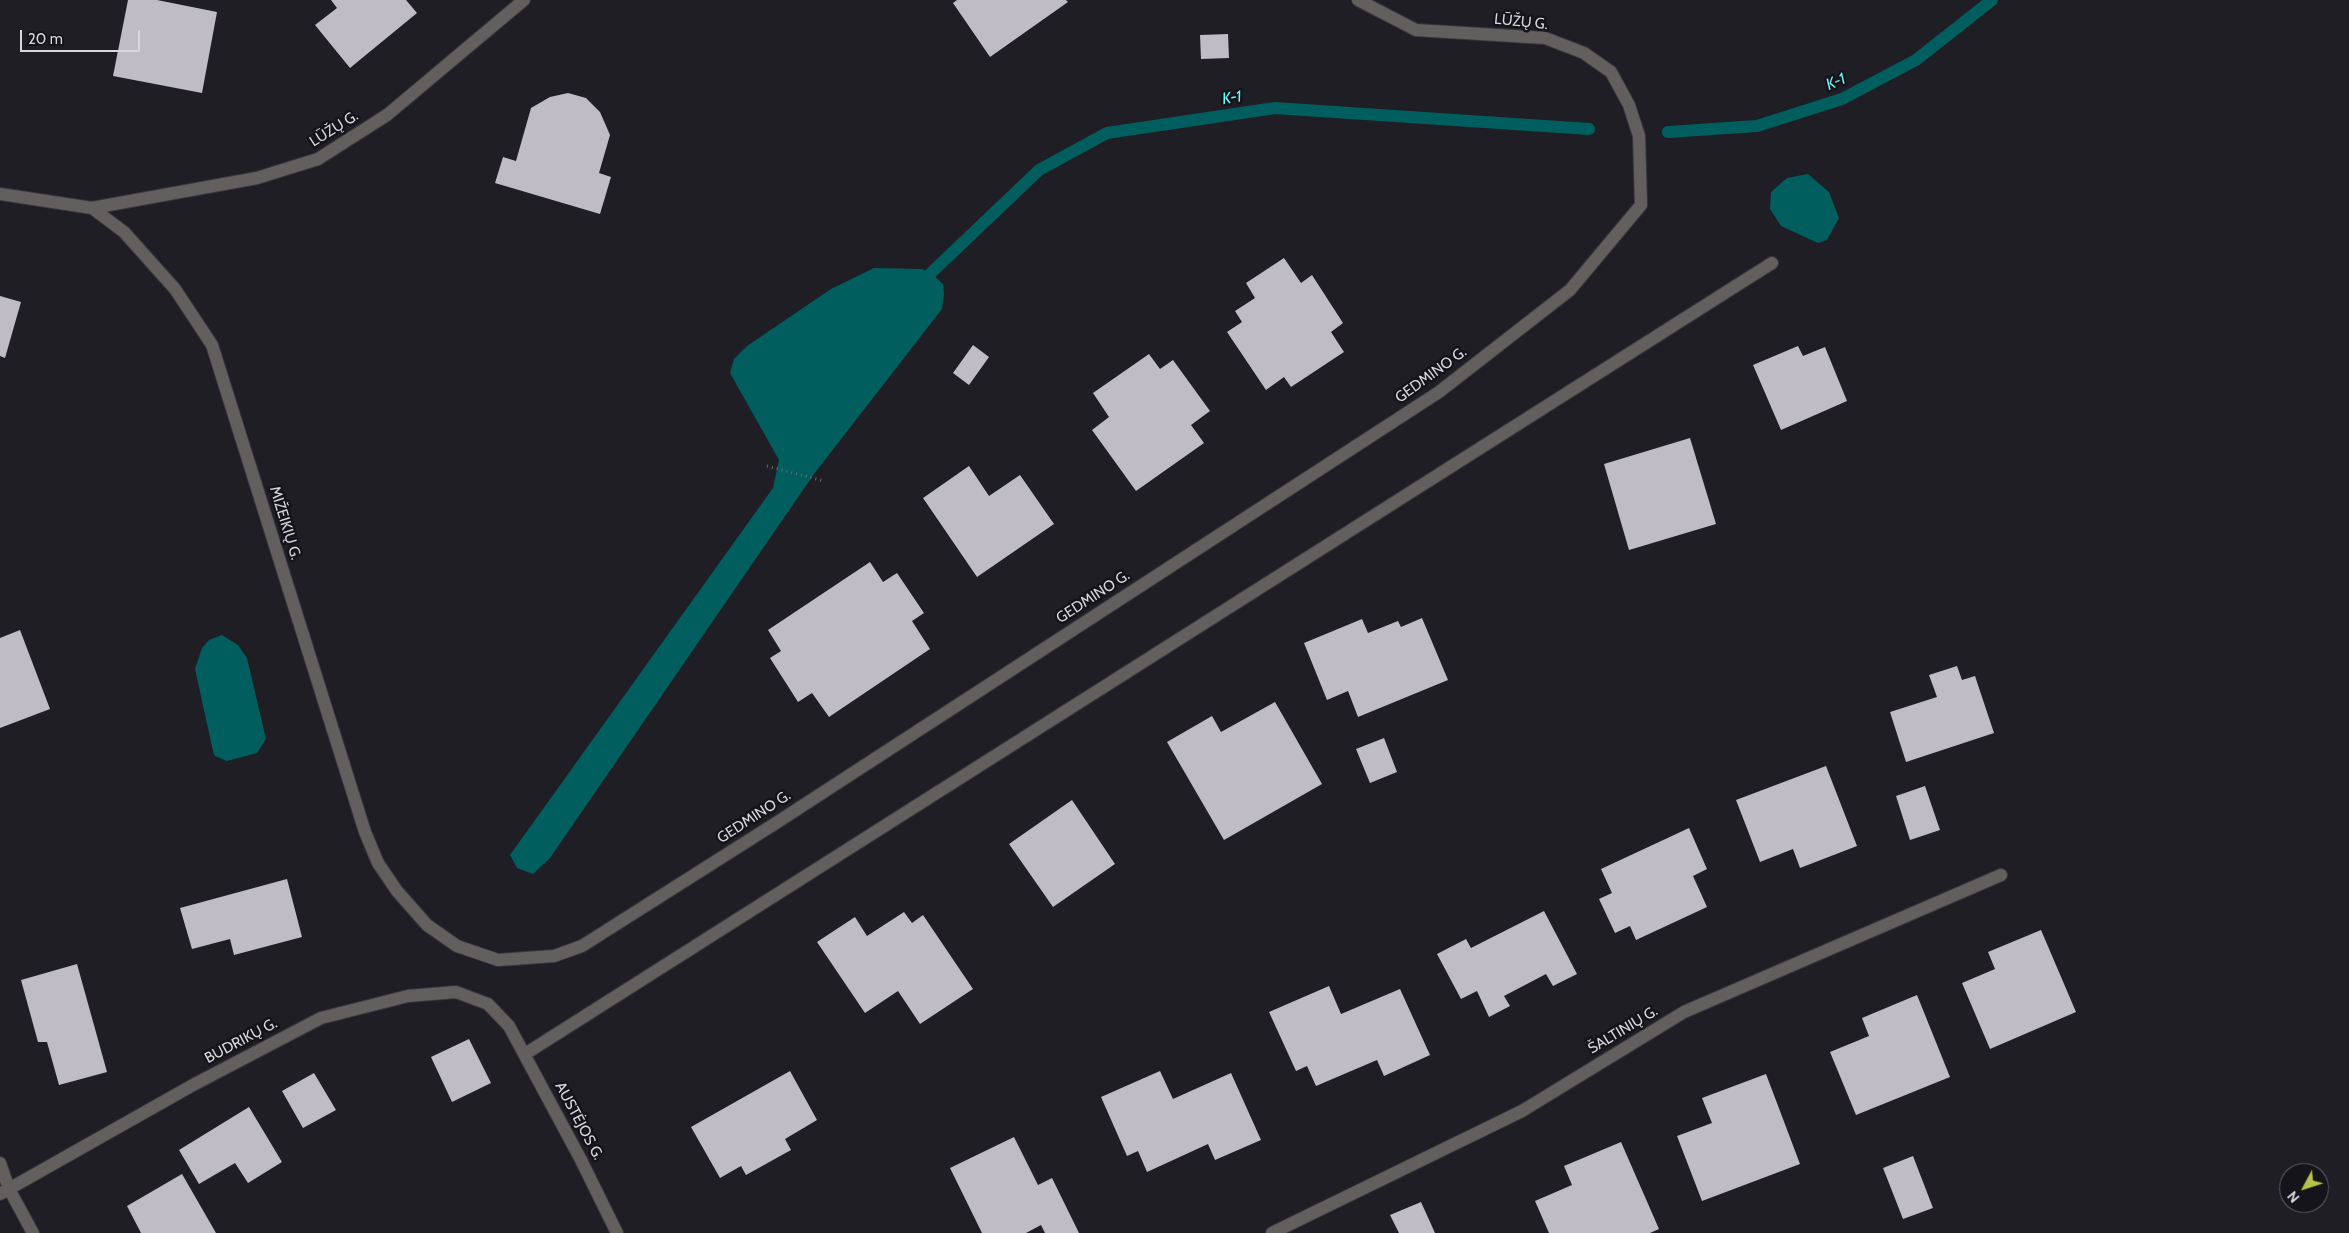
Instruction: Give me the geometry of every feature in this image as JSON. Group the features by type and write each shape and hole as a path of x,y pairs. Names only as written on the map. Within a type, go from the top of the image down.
{"street":[{"name":"LŪŽŲ G.","path":"92,208 257,178 318,159 387,115 524,0"},
{"name":"LŪŽŲ G.","path":"1358,0 1416,30 1545,38 1584,53 1612,72 1629,104 1639,136"},
{"name":"GEDMINO G.","path":"457,946 498,960 554,956 582,946 776,823 1439,392 1570,290 1642,205 1639,136"},
{"name":"MIŽEIKIŲ G.","path":"0,194 92,208 124,232 175,289 212,345 365,832 378,863 397,891 427,925 457,946"},
{"path":"525,1054 1772,263"},
{"name":"ŠALTINIŲ G.","path":"1272,1233 1522,1111 1684,1012 2001,875"},
{"name":"BUDRIKŲ G.","path":"4,1192 192,1085 321,1018 408,996 456,992 488,1004 510,1026"},
{"name":"AUSTĖJOS G.","path":"510,1026 582,1160 617,1233"},
{"path":"0,1163 4,1192 33,1233"}],"path":[{"path":"767,466 824,481"}],"water":[{"path":"1808,174 1829,192 1839,218 1827,240 1818,243 1781,226 1770,209 1771,192 1787,178"},
{"path":"874,268 922,269 931,273 943,284 942,309 814,474 550,858 533,874 517,868 510,855 773,488 779,460 730,373 734,359 747,346 831,289"},
{"path":"222,635 238,645 247,658 266,739 257,753 227,761 215,756 213,751 195,669 202,648 209,640"}],"building":[{"path":"128,0 157,0 217,12 202,93 113,76"},
{"path":"331,0 406,0 417,13 350,68 315,25 337,8"},
{"path":"957,0 1066,0 1068,2 990,57 953,3"},
{"path":"1228,34 1229,58 1201,59 1200,35"},
{"path":"568,93 586,98 600,112 610,135 599,173 611,177 600,214 495,183 503,157 516,161 531,108 550,97"},
{"path":"1284,258 1301,283 1312,275 1343,323 1331,332 1344,352 1291,387 1284,377 1266,390 1227,332 1242,322 1235,311 1255,298 1246,283"},
{"path":"0,296 21,302 5,358 0,356"},
{"path":"973,345 989,357 969,385 953,373"},
{"path":"1798,346 1803,356 1825,347 1847,401 1781,430 1753,365"},
{"path":"1149,354 1160,369 1173,360 1210,411 1191,425 1204,443 1136,491 1092,430 1109,417 1093,393"},
{"path":"1690,438 1716,524 1629,550 1604,464"},
{"path":"969,466 989,496 1020,475 1054,524 977,577 923,498"},
{"path":"870,562 883,582 897,573 924,613 912,621 930,649 829,717 812,693 798,702 770,658 781,651 768,630"},
{"path":"1422,618 1448,680 1358,717 1348,691 1327,700 1304,643 1362,619 1368,633 1398,621 1401,627"},
{"path":"20,630 50,709 0,728 0,638"},
{"path":"1957,666 1962,680 1975,676 1994,733 1906,762 1890,712 1937,697 1929,675"},
{"path":"1275,702 1322,784 1224,840 1167,742 1212,716 1221,732"},
{"path":"1384,738 1397,772 1370,783 1356,749"},
{"path":"1826,766 1857,846 1800,868 1793,849 1760,862 1736,800"},
{"path":"1925,786 1940,830 1910,840 1896,796"},
{"path":"1072,800 1115,864 1053,907 1009,844"},
{"path":"1689,828 1707,869 1693,876 1707,907 1636,940 1630,926 1615,933 1599,899 1612,893 1601,869"},
{"path":"287,879 302,937 234,955 230,939 192,949 180,908"},
{"path":"1544,911 1577,974 1553,986 1546,974 1504,996 1510,1006 1489,1017 1477,991 1461,999 1437,954 1466,939 1471,948"},
{"path":"904,912 912,923 923,915 973,989 920,1024 898,991 865,1013 817,942 855,917 867,936"},
{"path":"2041,930 2076,1012 1990,1049 1962,983 1995,969 1988,952"},
{"path":"77,964 107,1072 59,1085 47,1042 38,1042 21,980"},
{"path":"1329,986 1341,1014 1400,989 1430,1055 1384,1076 1377,1060 1316,1086 1307,1066 1296,1071 1269,1012"},
{"path":"1917,995 1950,1077 1856,1115 1830,1052 1869,1036 1862,1018"},
{"path":"469,1039 491,1083 452,1102 431,1057"},
{"path":"790,1071 817,1120 785,1139 791,1150 746,1175 741,1166 720,1178 691,1127"},
{"path":"1160,1071 1173,1099 1231,1073 1261,1140 1215,1160 1208,1144 1147,1172 1138,1151 1127,1156 1101,1097"},
{"path":"314,1073 336,1110 303,1128 282,1091"},
{"path":"1766,1074 1800,1164 1702,1201 1677,1136 1712,1123 1702,1098"},
{"path":"249,1107 282,1162 248,1183 235,1163 199,1184 179,1150"},
{"path":"1014,1137 1038,1185 1052,1178 1079,1233 1045,1233 1041,1225 1026,1233 982,1233 950,1168"},
{"path":"1621,1142 1659,1229 1650,1233 1549,1233 1535,1201 1572,1185 1564,1166"},
{"path":"1913,1156 1933,1208 1903,1219 1883,1168"},
{"path":"182,1174 216,1233 141,1233 127,1206"},
{"path":"1421,1202 1435,1233 1399,1233 1390,1215"}],"waterway":[{"name":"K-1","path":"1668,132 1757,126 1842,99 1916,60 1992,0"},
{"name":"K-1","path":"931,273 1039,170 1107,133 1275,108 1589,129"}]}
